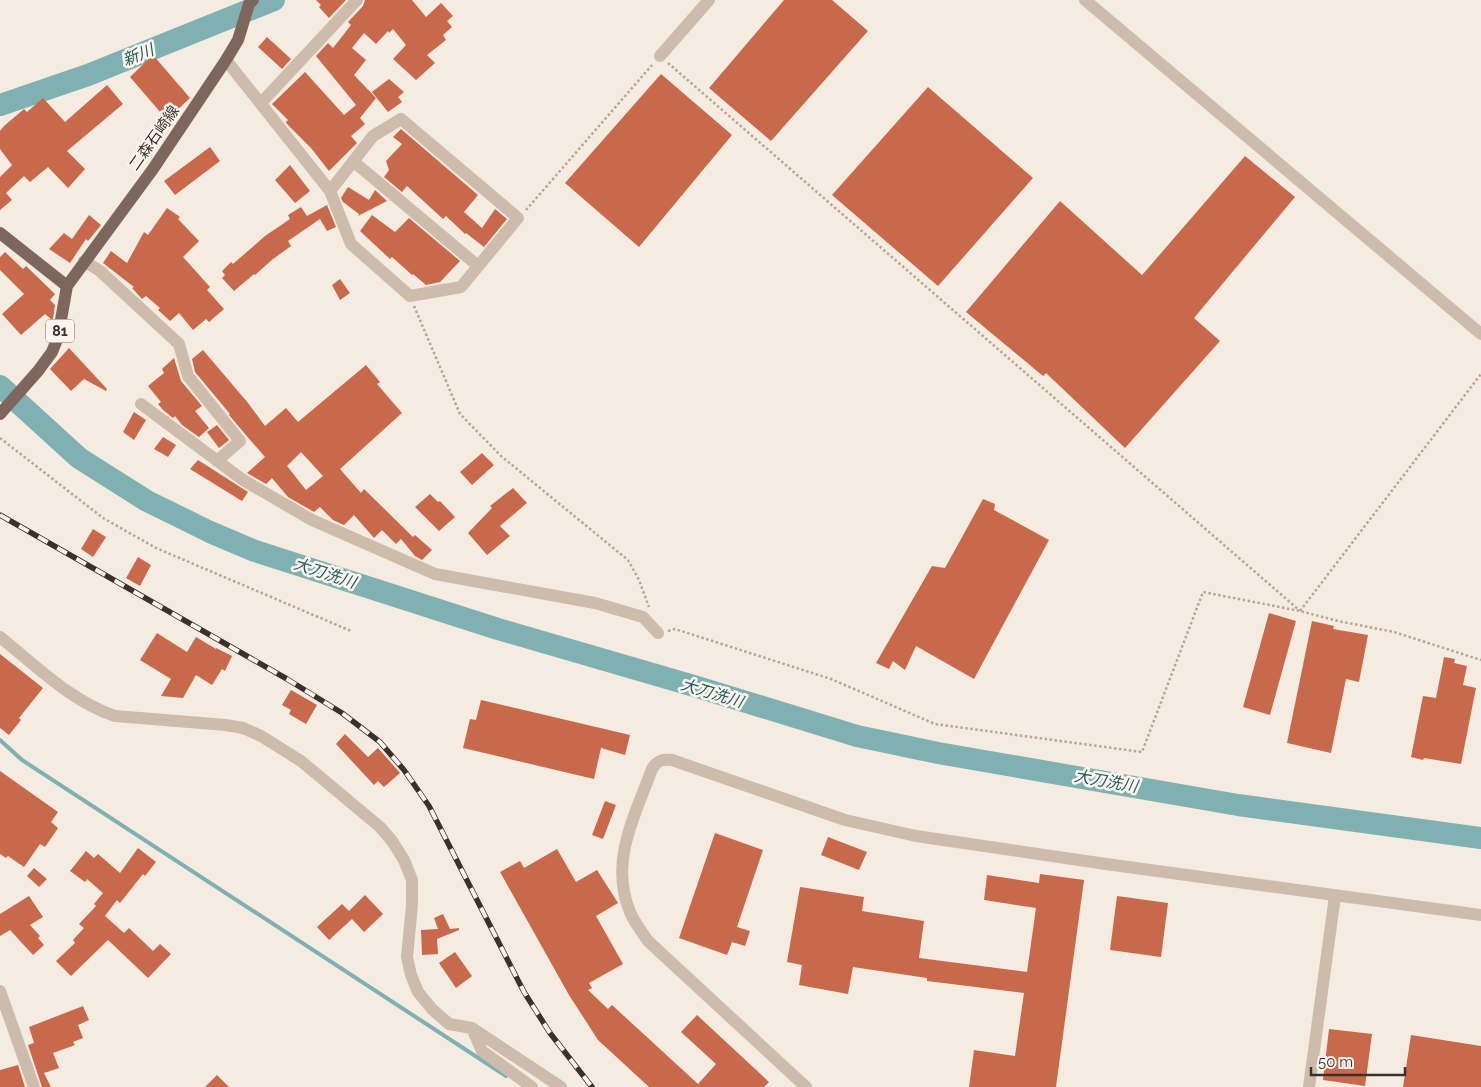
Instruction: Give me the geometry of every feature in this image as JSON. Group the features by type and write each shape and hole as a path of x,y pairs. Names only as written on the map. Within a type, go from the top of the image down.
{"main road":[{"name":"二森石崎線","path":"67,286 153,169 226,60 238,40 250,1"},
{"path":"0,233 67,286"},
{"name":"81","path":"0,414 52,352 58,337 67,286"}],"street":[{"path":"262,103 357,0"},
{"path":"660,56 709,0"},
{"path":"1085,0 1481,334"},
{"path":"226,60 330,191 351,244 410,296 461,287 518,218 401,120 373,136 330,191"},
{"path":"353,161 478,266"},
{"path":"84,261 100,271 179,344 188,376 240,441 216,461"},
{"path":"141,404 243,480 312,520 435,574 595,603 644,617 658,633"},
{"path":"0,637 77,698 97,710 115,716 242,728 261,736 308,767 380,827 392,840 400,854 412,880 412,905 407,957 411,975 418,992 432,1009 449,1024 472,1028 561,1087"},
{"path":"806,1087 648,941 631,914 624,896 622,866 624,846 656,762 664,759 672,760 845,820 916,836 1481,915"},
{"path":"1310,1087 1335,896"},
{"path":"0,991 34,1087"},
{"path":"472,1028 482,1050 532,1087"}],"path":[{"path":"518,218 660,56 1300,611"},
{"path":"410,296 460,414 501,456 628,560 640,580 658,633 675,629 831,679 935,724 1142,752 1203,592 1300,611 1338,621 1362,624 1394,632 1481,660"},
{"path":"1300,611 1481,374"},
{"path":"0,438 103,518 156,548 351,630"}],"building":[{"path":"316,0 346,0 329,18 319,7 321,5"},
{"path":"365,0 412,0 426,17 441,3 453,16 447,21 452,27 443,35 446,40 427,55 435,63 416,80 393,59 406,45 393,29 389,33 388,31 376,44 364,33 352,48 366,60 354,75 376,98 360,118 365,124 351,136 357,143 329,171 311,148 287,124 288,120 272,104 305,72 344,115 356,105 316,56 328,43 333,48 351,25 348,22 363,6"},
{"path":"784,0 832,0 868,31 771,141 709,88"},
{"path":"267,37 291,59 282,69 258,47"},
{"path":"153,55 190,98 167,120 130,77"},
{"path":"661,74 732,135 639,247 565,183"},
{"path":"389,79 404,92 398,97 402,102 388,112 372,92"},
{"path":"107,85 123,104 67,151 85,169 68,188 48,167 30,182 24,176 6,193 12,200 0,210 0,177 12,165 0,149 0,131 4,126 24,109 27,112 43,98 65,122"},
{"path":"928,87 1033,178 938,286 832,195"},
{"path":"401,129 478,195 464,212 482,228 495,209 507,219 484,247 465,234 446,216 443,219 407,186 402,192 384,177 389,170 386,161 402,144 393,137"},
{"path":"210,147 220,161 175,195 164,181"},
{"path":"1245,156 1295,197 1194,318 1220,341 1125,448 1046,373 1043,376 966,312 1060,201 1142,275"},
{"path":"290,165 310,191 295,203 275,180"},
{"path":"348,187 369,200 375,190 387,201 358,216 359,214 343,202 341,198"},
{"path":"327,205 336,227 327,231 320,219 288,241 291,246 234,291 222,278 225,275 222,271 231,262 233,264 265,236 290,219 288,215 301,207 307,216"},
{"path":"167,208 180,217 178,219 199,241 183,257 210,287 207,290 224,309 209,322 206,319 193,330 179,313 170,321 158,310 160,308 146,296 142,299 132,288 134,287 103,263 111,251 127,263 144,232 148,235"},
{"path":"89,215 101,225 88,241 86,239 70,263 49,249 64,233 72,239"},
{"path":"372,215 395,232 409,218 460,261 440,282 426,285 392,257 390,259 360,231"},
{"path":"5,252 23,269 26,266 55,294 50,300 55,305 53,319 45,314 21,335 2,314 24,294 0,270 0,257"},
{"path":"340,279 350,293 340,300 332,285"},
{"path":"69,348 107,389 106,391 84,379 71,391 50,369"},
{"path":"203,350 265,426 286,408 298,422 366,365 380,382 377,384 402,413 340,469 361,493 364,489 413,537 415,535 432,550 422,560 415,556 401,539 396,544 382,530 374,538 354,515 344,525 333,520 320,507 314,512 288,497 272,478 266,484 247,473 265,457 195,372 192,359","holes":["301,452 323,476 306,490 287,466"]},
{"path":"174,358 181,381 202,406 195,411 209,428 199,437 182,425 175,416 173,418 163,410 158,404 161,402 148,386 164,373 162,369"},
{"path":"134,412 146,420 134,440 123,432"},
{"path":"217,425 229,440 219,448 207,432"},
{"path":"163,437 176,445 168,457 154,449"},
{"path":"482,453 494,465 472,485 460,472"},
{"path":"198,460 248,492 242,501 190,469"},
{"path":"513,488 527,503 500,526 510,536 487,555 468,533 492,508 490,506"},
{"path":"430,494 438,502 440,501 455,517 439,531 415,507"},
{"path":"983,499 995,504 994,510 1049,540 974,679 916,646 905,670 893,661 889,669 876,663 932,566 945,568"},
{"path":"93,529 106,537 93,557 81,549"},
{"path":"138,557 151,565 140,586 126,578"},
{"path":"1269,613 1296,621 1270,715 1243,707"},
{"path":"1312,621 1334,626 1333,629 1368,635 1359,682 1346,679 1331,753 1287,743"},
{"path":"157,633 187,652 196,637 232,656 225,671 222,669 212,685 196,675 183,698 161,696 171,679 140,660"},
{"path":"0,654 43,688 19,718 21,720 9,735 0,728"},
{"path":"1444,657 1455,659 1454,663 1467,666 1463,685 1476,688 1461,764 1411,757 1423,696 1436,698"},
{"path":"291,690 317,705 306,724 289,714 291,710 282,705"},
{"path":"481,700 630,735 625,755 601,748 594,779 463,748 470,719 476,720"},
{"path":"345,734 368,757 378,748 400,773 384,787 378,781 374,785 336,744"},
{"path":"0,771 58,812 51,822 58,828 45,847 40,844 24,867 8,856 6,858 0,854"},
{"path":"605,801 616,805 603,839 592,835"},
{"path":"715,833 763,850 737,927 750,931 745,946 732,942 727,955 679,938"},
{"path":"828,837 867,852 859,870 821,855"},
{"path":"138,848 156,862 145,876 143,874 120,903 117,900 105,916 124,933 129,928 153,951 160,944 171,954 148,978 108,940 71,976 56,961 75,943 73,940 84,928 79,924 96,906 94,904 103,893 87,879 85,882 70,871 86,851 94,858 98,854 120,873"},
{"path":"557,849 576,882 597,870 618,903 596,916 623,964 589,983 592,988 588,990 608,1009 612,1005 698,1084 716,1064 681,1032 697,1015 769,1082 764,1087 649,1087 598,1040 569,995 500,872 520,861 524,868"},
{"path":"34,868 47,879 39,887 27,876"},
{"path":"1040,874 1084,880 1056,1087 969,1087 974,1050 1015,1056 1024,993 927,981 927,978 853,967 848,994 799,985 802,965 787,962 800,887 864,897 862,911 924,921 919,958 1027,972 1036,908 984,900 987,875 1039,883"},
{"path":"365,895 383,914 364,932 352,919 329,940 317,927 342,904 349,911"},
{"path":"29,896 43,917 30,925 40,936 38,938 44,945 33,955 10,930 0,936 0,914"},
{"path":"1117,896 1168,903 1161,957 1110,950"},
{"path":"443,914 450,929 459,928 459,930 437,939 438,954 422,955 421,930 438,929 434,918"},
{"path":"455,952 472,976 456,988 439,963"},
{"path":"83,1006 89,1020 78,1025 83,1038 73,1042 75,1045 53,1053 59,1068 44,1073 51,1087 42,1087 28,1045 34,1043 29,1027"},
{"path":"1329,1029 1372,1034 1365,1086 1323,1080"},
{"path":"1411,1035 1481,1046 1481,1087 1403,1087"},
{"path":"18,1065 25,1087 0,1087 0,1070"},
{"path":"217,1075 229,1087 205,1087"}],"waterway":[{"name":"新川","path":"0,105 88,75 274,0"},
{"name":"大刀洗川","path":"0,386 79,458 147,501 210,532 255,551 498,629 857,736 938,753 1238,805 1481,838"},
{"path":"0,740 22,760 506,1076"}],"railway":[{"path":"0,515 287,679 342,713 380,742 404,770 429,806 524,992 550,1033 592,1087"}]}
